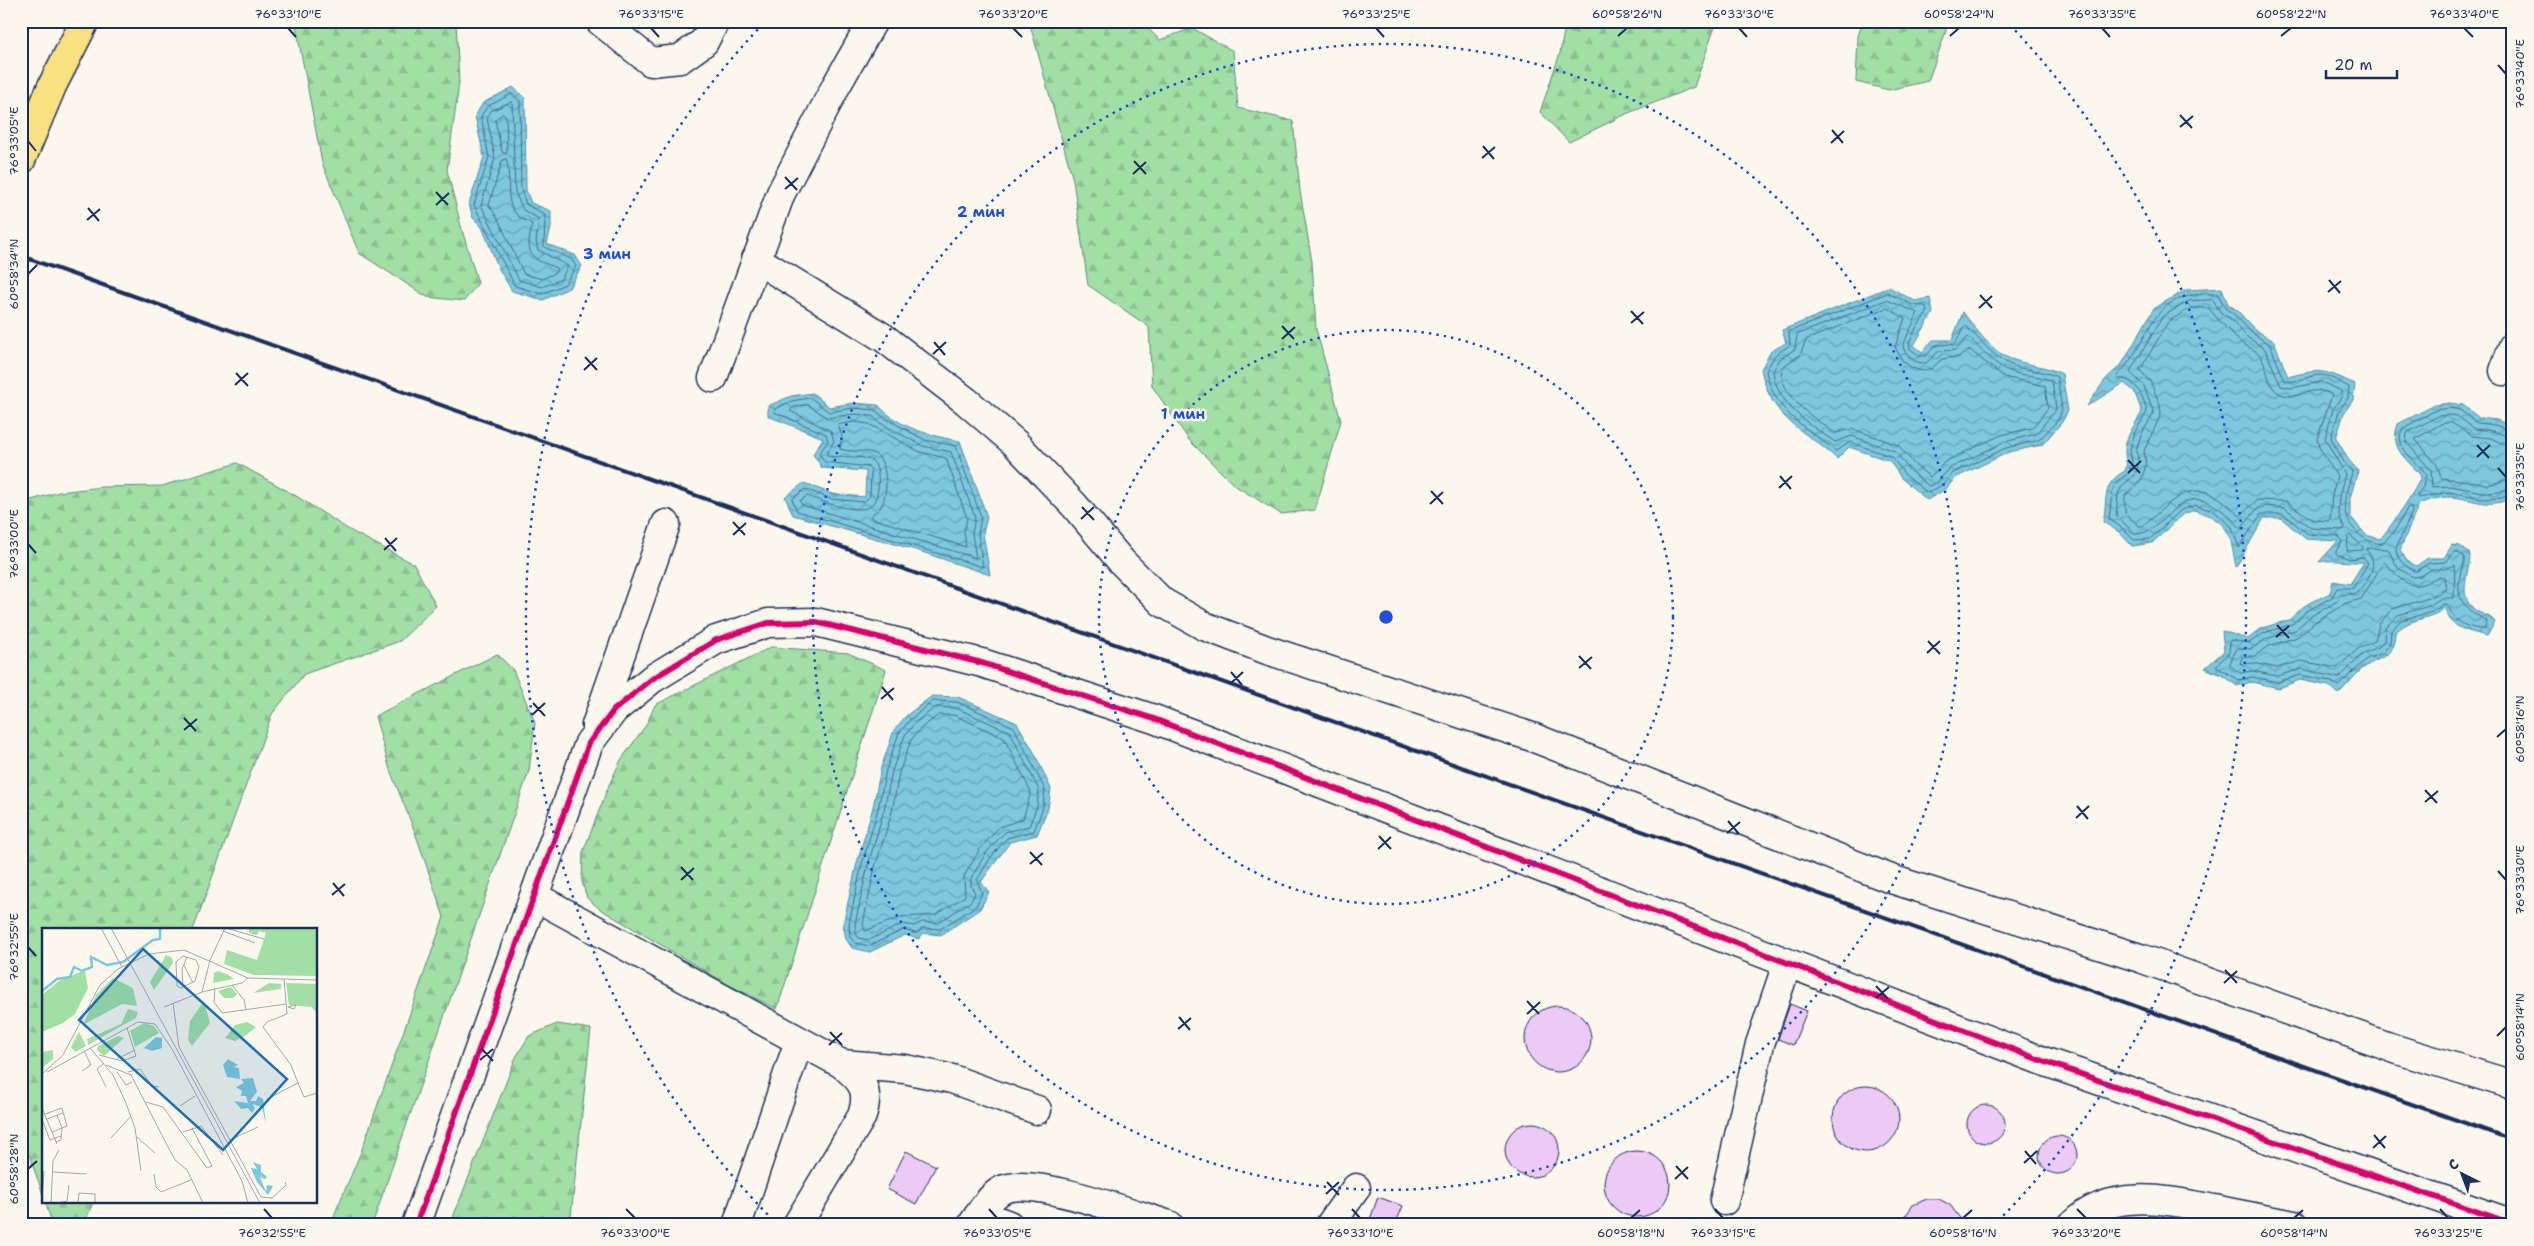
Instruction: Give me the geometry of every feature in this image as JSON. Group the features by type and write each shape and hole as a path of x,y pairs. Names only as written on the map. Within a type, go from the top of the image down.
{"main road":[{"path":"21,160 52,86 85,21"}],"street":[{"path":"600,21 651,62 680,59 704,42 715,21"},
{"path":"713,378 781,194 836,86 873,21"},
{"path":"756,259 800,289 884,338 966,401 1015,443 1074,505 1122,562 1162,602 1204,626 1267,650 1532,738 1891,879 2140,958 2398,1050 2510,1077"},
{"path":"416,1225 590,743 666,524"},
{"path":"590,743 614,710 652,679 716,640 768,622 816,622 982,663 1154,719 2040,1060 2513,1224"},
{"path":"534,896 842,1064 863,1086 867,1100 862,1116 797,1225"},
{"path":"1724,1202 1760,1044 1787,964"},
{"path":"737,1225 799,1041"},
{"path":"842,1064 905,1069 952,1080 1037,1110"},
{"path":"976,1219 1002,1191 1014,1186 1056,1192 1169,1225"},
{"path":"1330,1225 1356,1188"},
{"path":"2072,1225 2086,1211 2105,1204 2157,1198 2294,1225"},
{"path":"976,1219 1009,1225"}],"green space":[{"path":"295,21 456,21 459,84 447,170 478,283 464,301 427,297 359,253 322,163"},
{"path":"1029,21 1140,21 1160,40 1192,28 1233,51 1238,108 1293,121 1300,191 1312,262 1316,329 1341,421 1315,510 1281,514 1234,485 1189,440 1152,386 1149,327 1088,285 1073,180"},
{"path":"1566,21 1717,21 1694,87 1626,114 1569,142 1540,112 1560,53"},
{"path":"1863,21 1946,21 1946,31 1928,81 1889,90 1856,82 1858,36"},
{"path":"237,463 293,494 351,531 414,564 436,606 400,641 304,674 272,714 194,928 42,928 42,1191 21,1132 21,503 59,492 102,487 162,486"},
{"path":"771,647 848,653 886,670 777,1009 729,985 600,909 587,898 582,882 583,852 609,785 621,760 646,725 655,705"},
{"path":"497,654 513,670 535,723 529,771 372,1225 330,1225 361,1152 444,917 415,832 390,770 375,716"},
{"path":"557,1024 591,1029 570,1225 450,1225 516,1057 529,1036"},
{"path":"46,1204 92,1204 84,1225 53,1225"}],"water":[{"path":"513,87 525,98 526,190 531,203 551,211 551,228 547,244 575,255 582,266 569,288 543,300 512,291 499,269 482,227 473,218 469,204 484,157 475,116 483,103"},
{"path":"1889,287 1915,301 1930,298 1933,313 1914,345 1922,352 1933,340 1952,340 1963,312 1985,340 2006,357 2062,374 2068,411 2062,422 2042,445 2009,452 1955,478 1946,489 1927,500 1901,478 1890,461 1849,447 1837,459 1790,422 1773,401 1766,387 1761,369 1771,351 1786,343 1782,330"},
{"path":"2222,288 2228,304 2238,311 2254,329 2274,341 2288,377 2308,372 2322,372 2355,384 2353,400 2344,413 2336,438 2348,459 2358,471 2350,498 2350,516 2366,535 2380,539 2403,508 2421,476 2400,453 2397,447 2396,433 2398,424 2435,405 2450,403 2463,405 2479,418 2497,420 2513,427 2513,495 2498,503 2483,503 2450,497 2434,499 2419,504 2400,550 2407,561 2416,566 2428,558 2444,558 2452,545 2460,546 2470,554 2465,584 2466,598 2475,610 2490,617 2495,622 2487,636 2455,625 2447,615 2445,608 2401,628 2395,633 2392,649 2388,654 2366,666 2338,694 2329,686 2300,680 2279,688 2251,682 2237,686 2222,675 2205,668 2224,651 2222,631 2248,639 2262,628 2289,620 2304,606 2330,593 2333,581 2350,584 2364,562 2319,562 2338,541 2306,539 2281,518 2264,518 2236,567 2232,545 2226,530 2222,524 2206,514 2194,510 2184,514 2152,543 2132,546 2119,532 2103,522 2107,492 2112,481 2125,471 2126,441 2142,412 2134,391 2124,383 2087,406 2105,380 2122,364 2154,308 2186,290"},
{"path":"813,393 829,407 854,403 878,405 896,420 916,430 960,441 987,517 983,533 990,575 919,551 793,515 785,497 804,483 832,494 865,497 866,471 822,468 813,454 823,438 768,416 768,406 791,396"},
{"path":"932,696 958,697 1017,723 1034,752 1051,789 1048,808 1037,835 1010,842 981,882 989,892 980,909 941,935 923,933 919,939 905,935 870,952 852,948 846,939 843,924 881,768 894,730 907,715"}],"building":[{"path":"1790,1004 1807,1011 1793,1045 1778,1039"},
{"path":"1558,1006 1571,1009 1581,1016 1588,1026 1591,1039 1588,1052 1581,1062 1571,1069 1558,1072 1545,1069 1535,1062 1528,1052 1525,1039 1528,1026 1535,1016 1545,1009"},
{"path":"1866,1086 1879,1089 1889,1096 1896,1106 1899,1119 1896,1132 1889,1142 1879,1149 1866,1152 1853,1149 1843,1142 1836,1132 1833,1119 1836,1106 1843,1096 1853,1089"},
{"path":"1986,1105 1999,1111 2005,1124 1999,1137 1986,1143 1973,1137 1967,1124 1973,1111"},
{"path":"1527,1123 1537,1123 1547,1127 1555,1135 1559,1150 1555,1165 1547,1173 1537,1177 1527,1177 1517,1173 1509,1165 1505,1155 1505,1145 1509,1135 1517,1127"},
{"path":"2058,1136 2071,1142 2077,1155 2071,1168 2058,1174 2045,1168 2039,1155 2045,1142"},
{"path":"906,1151 936,1166 916,1204 887,1189"},
{"path":"1637,1151 1650,1154 1660,1161 1667,1171 1670,1184 1667,1197 1660,1207 1650,1214 1637,1217 1624,1214 1614,1207 1607,1197 1604,1184 1607,1171 1614,1161 1624,1154"},
{"path":"1378,1197 1403,1206 1395,1225 1368,1225"},
{"path":"1927,1199 1939,1199 1950,1205 1965,1225 1899,1225 1913,1205"}],"railway":[{"path":"21,256 2513,1140"}],"cycle path":[{"path":"416,1225 589,743 614,710 652,679 716,640 768,623 816,622 982,663 1154,719 2040,1060 2513,1224"}]}
